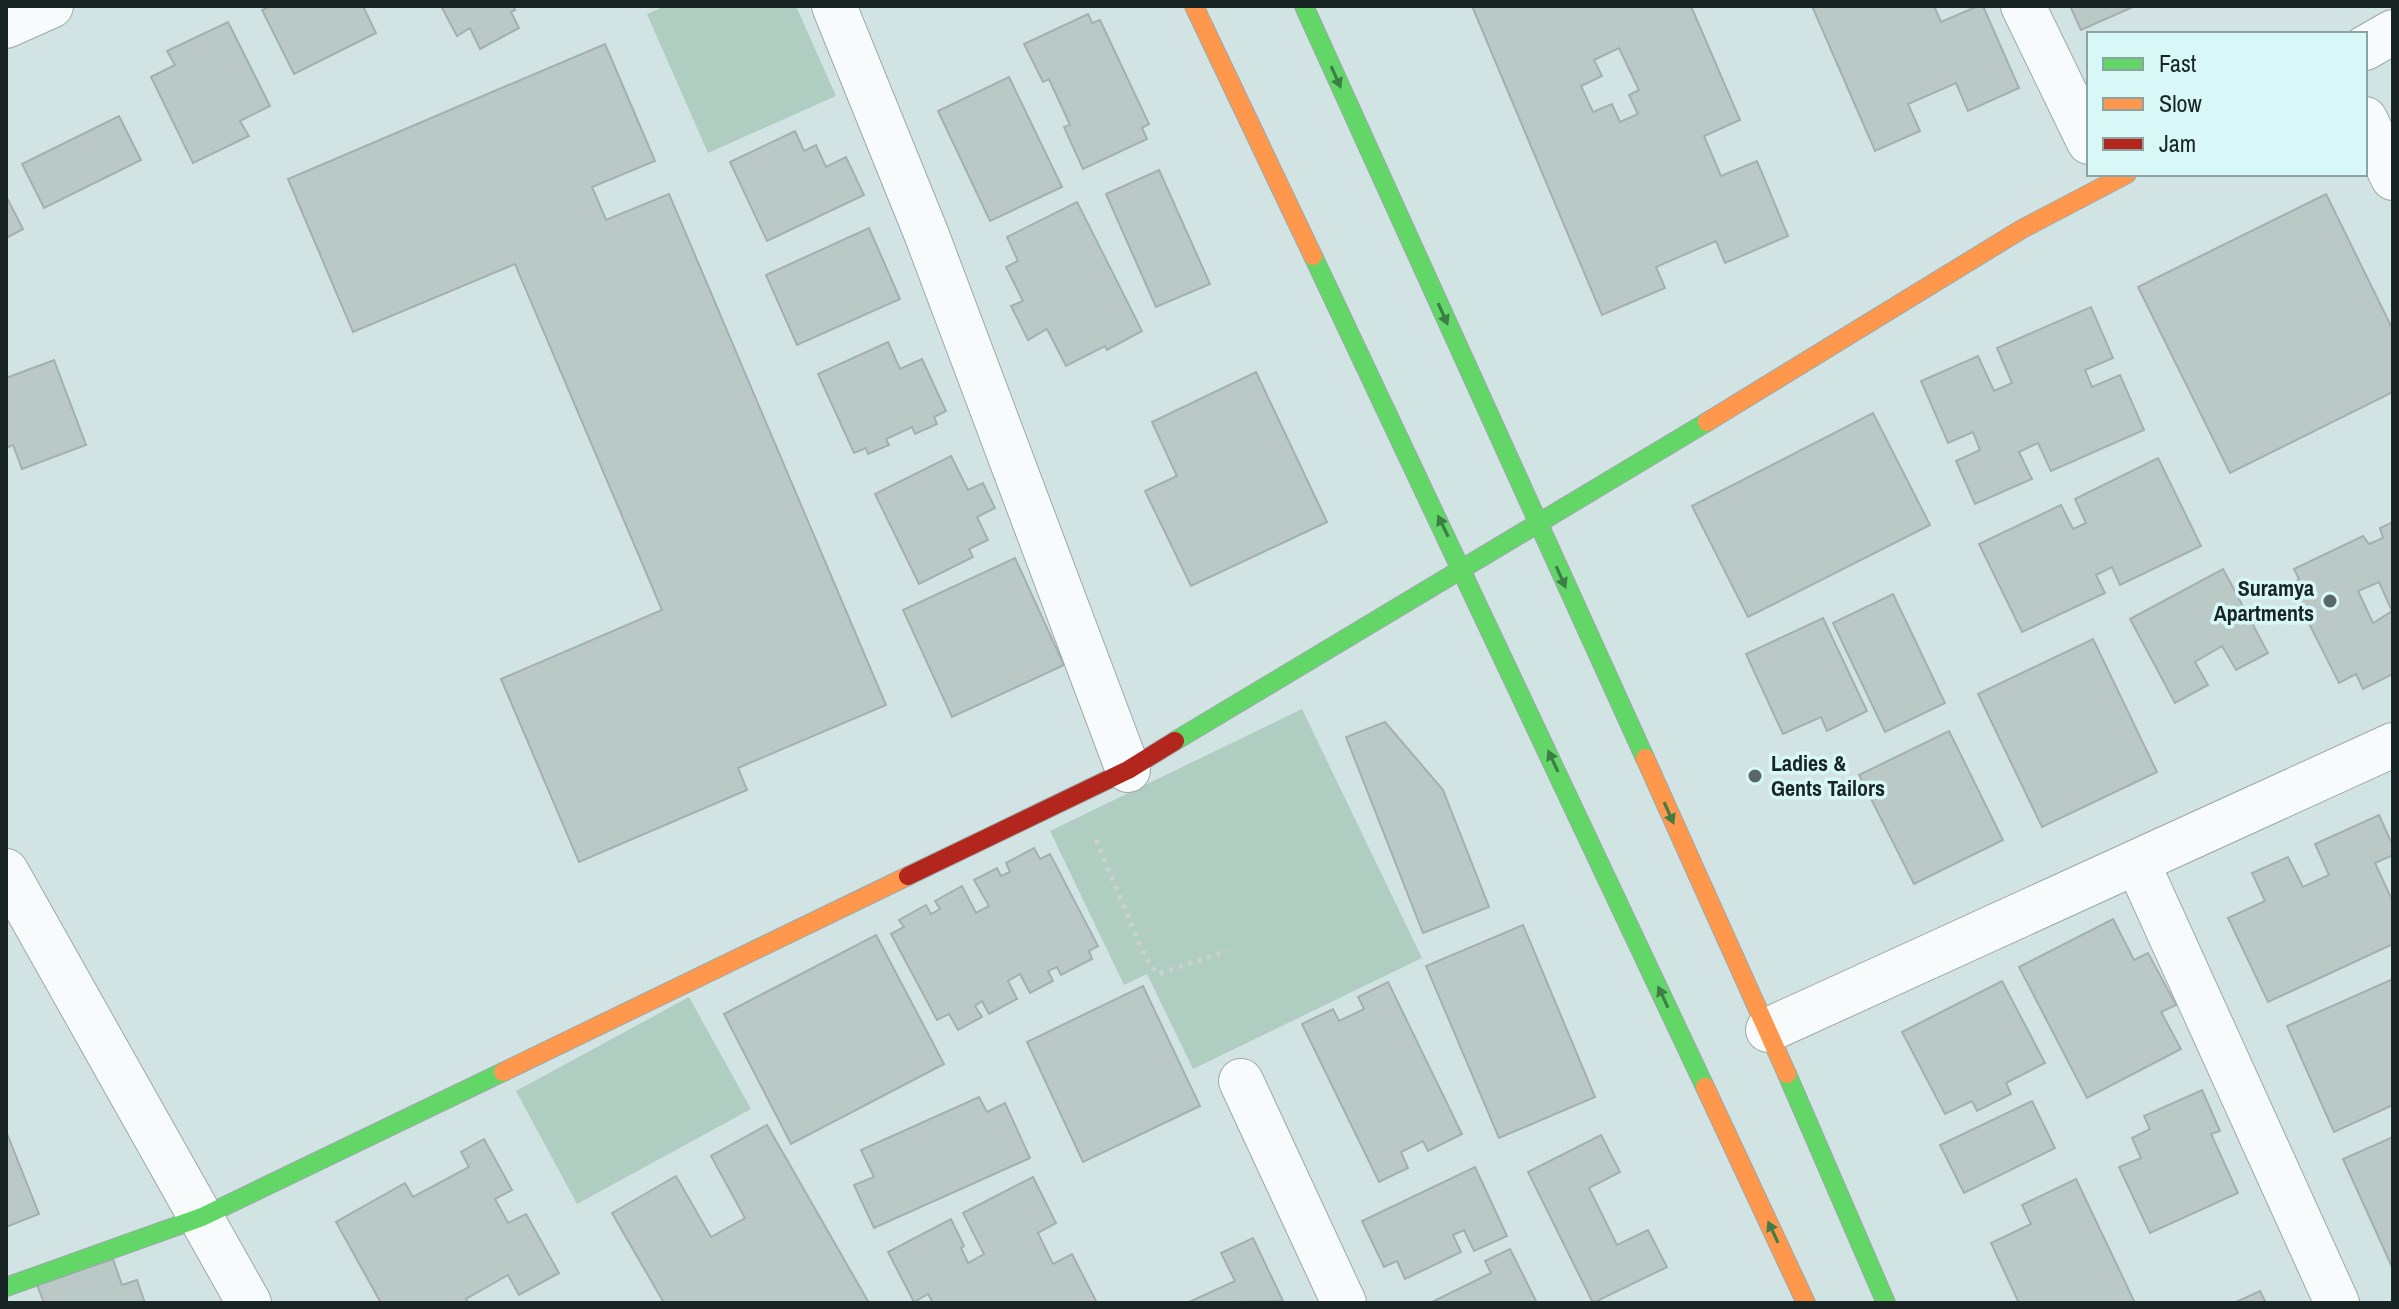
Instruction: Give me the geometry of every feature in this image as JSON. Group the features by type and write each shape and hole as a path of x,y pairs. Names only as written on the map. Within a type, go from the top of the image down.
{"street":[{"path":"834,6 926,233 1128,770"},
{"path":"1194,6 1462,567 1806,1303"},
{"path":"1304,6 1768,1030 1886,1303"},
{"path":"2023,6 2087,138"},
{"path":"2367,47 2393,32"},
{"path":"2367,123 2393,178"},
{"path":"6,1287 202,1217 1128,770 1462,567 1538,526 2022,229 2114,177"},
{"path":"1768,1030 2393,745"},
{"path":"2137,862 2337,1303"},
{"path":"6,871 249,1303"},
{"path":"1241,1081 1344,1303"}],"path":[{"path":"1090,827 1145,957 1158,974 1227,951"}],"green space":[{"path":"665,6 796,6 836,96 708,153 647,14"},
{"path":"1302,709 1422,958 1193,1069 1147,974 1124,985 1050,831"},
{"path":"689,997 751,1109 577,1204 516,1091"}],"building":[{"path":"270,6 363,6 376,33 294,74 262,10"},
{"path":"441,6 513,6 515,10 511,12 519,28 480,49 470,28 457,36"},
{"path":"1472,6 1691,6 1740,120 1704,136 1721,176 1757,161 1788,236 1725,263 1716,241 1656,267 1665,288 1602,315","holes":["1619,48 1639,90 1629,95 1638,114 1620,122 1612,104 1593,112 1581,86 1602,76 1594,60"]},
{"path":"1812,6 1934,6 1941,22 1983,6 2019,88 1968,111 1956,83 1908,104 1920,131 1875,151"},
{"path":"2070,6 2135,6 2081,30"},
{"path":"1088,14 1092,23 1100,20 1149,124 1142,128 1147,139 1083,169 1064,127 1070,125 1049,79 1043,82 1024,44"},
{"path":"228,22 270,106 240,121 249,136 193,163 151,77 175,65 167,51"},
{"path":"605,44 655,161 592,187 606,220 669,194 886,705 738,768 747,790 579,862 501,679 662,610 515,264 353,332 288,179"},
{"path":"1009,77 1062,187 990,221 938,111"},
{"path":"119,116 141,160 44,208 22,164"},
{"path":"795,131 804,151 816,145 826,167 846,157 864,195 767,241 730,162"},
{"path":"1159,170 1210,284 1156,307 1106,194"},
{"path":"2326,194 2393,330 2393,392 2230,473 2138,287"},
{"path":"6,196 23,229 6,238"},
{"path":"1077,202 1142,331 1107,350 1105,346 1066,366 1047,329 1028,340 1011,306 1023,301 1006,267 1018,261 1007,237"},
{"path":"869,228 900,299 797,345 766,275"},
{"path":"2091,307 2113,358 2085,370 2092,387 2120,375 2144,430 2051,471 2038,443 2019,452 2032,479 1975,504 1956,461 1980,450 1973,432 1948,443 1921,381 1978,356 1994,391 2012,383 1997,348"},
{"path":"888,342 900,369 922,359 946,411 934,417 937,424 915,434 912,427 886,439 889,445 868,454 866,448 854,453 818,374"},
{"path":"54,360 86,445 22,469 13,445 6,448 6,378"},
{"path":"1256,372 1327,522 1191,586 1145,491 1177,476 1152,422"},
{"path":"1873,413 1930,525 1748,617 1692,506"},
{"path":"951,456 968,490 983,483 995,508 977,517 988,540 969,549 973,557 919,584 875,494"},
{"path":"2158,458 2201,546 2120,585 2112,567 2096,575 2105,593 2022,632 1979,544 2061,505 2073,529 2086,523 2075,499"},
{"name":"Suramya Apartments","path":"2393,522 2393,674 2363,689 2356,674 2339,683 2290,586 2299,579 2294,569 2363,536 2369,544 2383,538 2380,528","holes":["2379,582 2392,611 2373,623 2358,591"]},
{"path":"1015,558 1064,665 952,717 903,610"},
{"path":"2223,569 2268,653 2236,670 2222,646 2195,662 2208,685 2175,703 2130,619"},
{"path":"1893,594 1945,703 1885,732 1833,623"},
{"path":"1823,618 1867,711 1827,731 1821,717 1783,734 1746,654"},
{"path":"2093,639 2157,772 2042,827 1978,694"},
{"path":"1385,722 1443,790 1489,907 1423,933 1346,737"},
{"path":"1949,731 2003,840 1914,884 1859,775"},
{"path":"2379,815 2393,846 2393,855 2375,863 2393,902 2393,944 2268,1002 2228,918 2265,901 2252,873 2288,857 2303,887 2329,875 2315,844"},
{"path":"1034,848 1040,859 1050,854 1098,946 1089,951 1092,959 1061,975 1057,967 1048,971 1053,981 1030,993 1020,974 1008,981 1017,999 989,1014 982,1001 975,1006 982,1017 958,1030 949,1014 937,1020 891,934 904,927 899,920 926,905 931,914 940,909 935,901 962,886 976,913 989,906 974,880 997,868 1001,876 1010,872 1006,863"},
{"path":"2113,919 2134,960 2148,953 2176,1005 2161,1012 2181,1049 2087,1098 2019,967"},
{"path":"1523,925 1595,1097 1499,1138 1426,966"},
{"path":"876,935 944,1064 791,1144 724,1014"},
{"path":"2393,979 2393,1105 2334,1132 2287,1026"},
{"path":"2002,981 2045,1063 2006,1083 2011,1094 1977,1111 1972,1101 1945,1114 1902,1032"},
{"path":"1388,982 1462,1134 1428,1151 1423,1141 1401,1152 1408,1168 1379,1182 1302,1024 1333,1009 1339,1021 1364,1009 1358,997"},
{"path":"1143,986 1200,1106 1083,1162 1027,1042"},
{"path":"2202,1090 2220,1131 2211,1134 2238,1193 2150,1233 2119,1167 2141,1158 2132,1138 2150,1129 2144,1116"},
{"path":"979,1097 987,1112 1005,1103 1030,1158 874,1228 854,1185 874,1177 861,1150"},
{"path":"2032,1101 2055,1148 1964,1193 1940,1145"},
{"path":"767,1125 869,1303 664,1303 612,1213 676,1176 711,1237 745,1218 711,1156"},
{"path":"6,1131 39,1214 6,1227"},
{"path":"1601,1135 1620,1172 1589,1188 1617,1245 1648,1230 1667,1267 1593,1303 1528,1172"},
{"path":"2393,1137 2393,1269 2343,1159"},
{"path":"484,1139 512,1190 495,1199 508,1223 526,1214 559,1273 519,1295 508,1275 466,1299 468,1303 381,1303 336,1222 405,1183 413,1197 469,1167 461,1152"},
{"path":"1475,1167 1507,1236 1474,1251 1464,1230 1453,1235 1461,1252 1405,1279 1397,1261 1384,1267 1362,1221"},
{"path":"1033,1177 1056,1223 1038,1233 1053,1264 1072,1254 1097,1303 933,1303 928,1294 914,1302 888,1252 951,1219 968,1263 984,1254 963,1213"},
{"path":"2076,1179 2135,1303 2019,1303 1991,1243 2031,1224 2022,1205"},
{"path":"1253,1238 1283,1301 1187,1303 1235,1281 1221,1253"},
{"path":"1510,1249 1537,1303 1430,1303 1491,1273 1485,1261"},
{"path":"113,1259 122,1285 137,1280 145,1303 44,1303 37,1285"},
{"path":"2260,1291 2266,1303 2234,1303"}],"traffic: fast":[{"path":"1304,6 1645,758"},
{"path":"1313,256 1705,1087"},
{"path":"1175,741 1707,422"},
{"path":"6,1287 202,1217 503,1072"},
{"path":"1787,1074 1886,1303"}],"traffic: slow":[{"path":"1194,6 1313,256"},
{"path":"1707,422 2022,229 2123,176"},
{"path":"1645,758 1787,1074"},
{"path":"503,1072 908,876"},
{"path":"1705,1087 1806,1303"}],"traffic: jam":[{"path":"908,876 1128,770 1175,741"}],"place":[{"name":"Suramya Apartments","path":"2330,601"},
{"name":"Ladies & Gents Tailors","path":"1755,776"}]}
